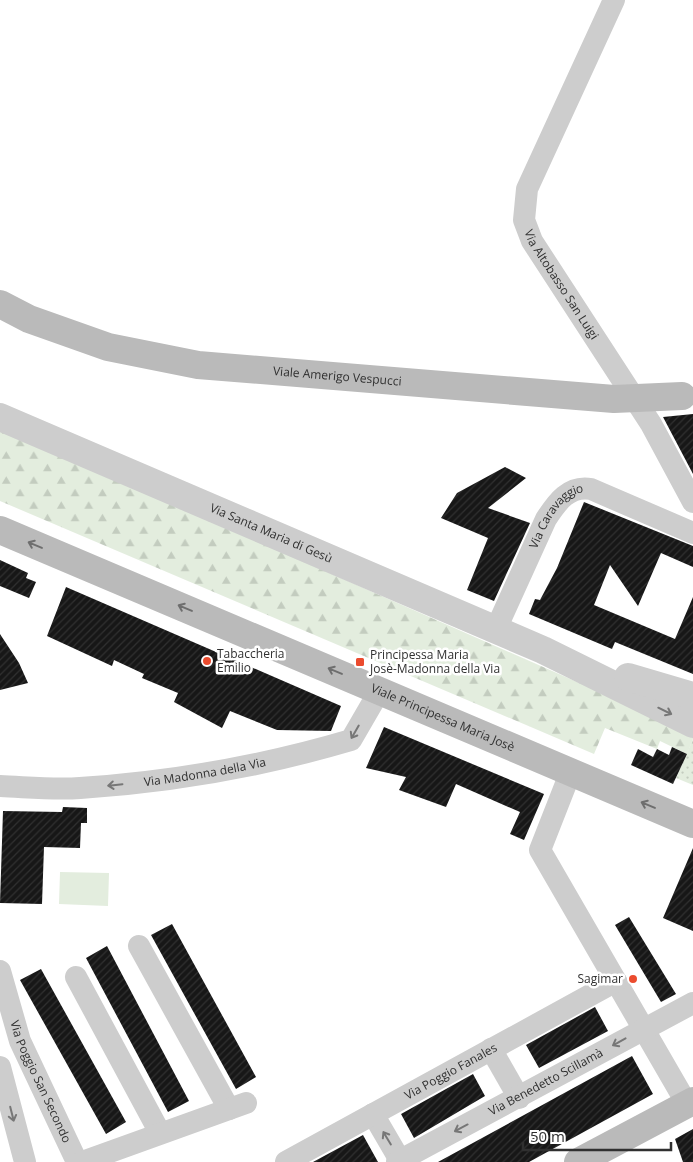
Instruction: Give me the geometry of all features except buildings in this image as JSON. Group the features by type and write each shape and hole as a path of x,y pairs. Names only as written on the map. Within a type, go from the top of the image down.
{"main road":[{"name":"Viale Amerigo Vespucci","path":"0,304 29,319 108,347 198,365 614,399 689,395"},
{"name":"Viale Principessa Maria Josè","path":"0,530 693,824"},
{"path":"578,1162 690,1102"}],"street":[{"name":"Via Altobasso San Luigi","path":"614,0 527,189 524,220 532,241 651,424 693,502"},
{"name":"Via Santa Maria di Gesù","path":"0,417 543,650"},
{"name":"Via Caravaggio","path":"496,629 546,519 556,504 573,489 582,487 591,489 693,533"},
{"path":"543,650 664,690 693,696"},
{"path":"543,650 692,724"},
{"name":"Via Madonna della Via","path":"0,786 78,788 172,779 296,756 351,740 380,690"},
{"path":"571,771 540,850 643,1029 690,1102"},
{"path":"82,1162 237,1106 139,946"},
{"name":"Via Poggio San Secondo","path":"0,971 20,1041 77,1162"},
{"path":"76,977 160,1133"},
{"name":"Via Poggio Fanales","path":"286,1162 616,981"},
{"name":"Via Benedetto Scillamà","path":"400,1161 693,1003"},
{"path":"491,1049 519,1098"},
{"path":"0,1067 24,1162"},
{"path":"373,1114 400,1161"}],"green space":[{"path":"0,428 693,733 693,739 687,754 660,741 657,749 605,728 594,754 0,501"},
{"path":"693,739 693,785 676,778"},
{"path":"60,872 109,873 108,906 59,904"}],"place":[{"name":"Tabaccheria Emilio","path":"207,661"},
{"name":"Principessa Maria Josè-Madonna della Via","path":"360,662"},
{"name":"Sagimar","path":"633,979"}]}
